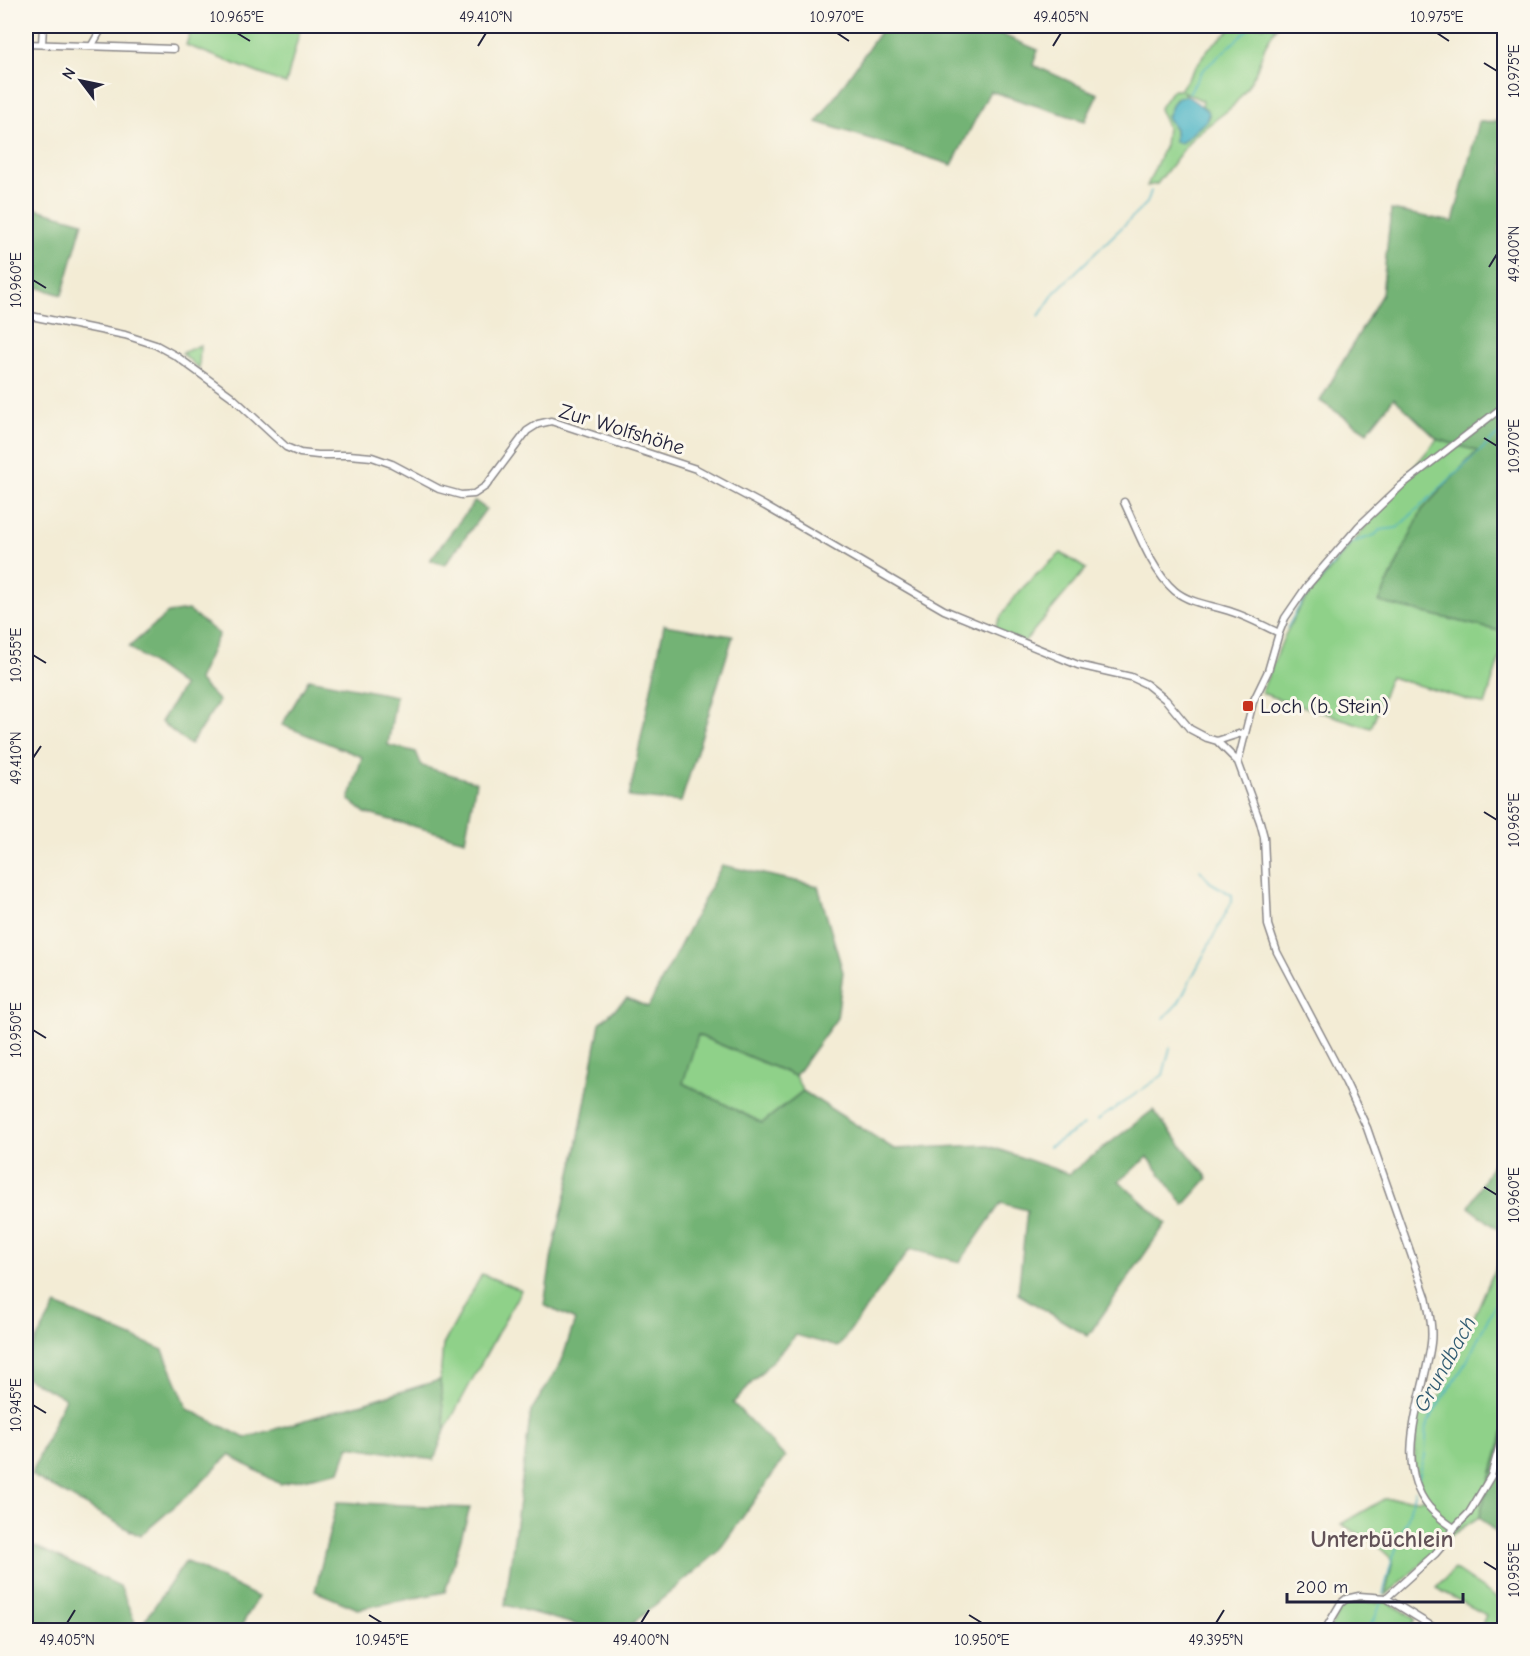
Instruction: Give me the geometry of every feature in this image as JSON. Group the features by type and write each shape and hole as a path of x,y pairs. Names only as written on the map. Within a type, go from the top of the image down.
{"street":[{"path":"42,44 43,26"},
{"path":"92,45 103,26"},
{"path":"26,44 172,49"},
{"name":"Zur Wolfshöhe","path":"26,315 125,335 156,345 176,356 231,396 286,447 300,453 372,457 392,464 439,489 461,495 474,494 486,486 527,431 538,424 551,421 704,472 944,610 1078,664 1131,677 1158,692 1190,729 1217,741"},
{"path":"1238,762 1252,702 1268,671 1279,633 1307,586 1335,551 1402,485 1504,406"},
{"path":"1124,502 1156,566 1177,592 1198,602 1241,615 1279,633"},
{"path":"1245,732 1217,741 1238,762 1260,822 1264,837 1269,925 1277,952 1367,1128 1426,1297 1431,1341 1413,1430 1412,1464 1422,1496 1430,1508 1454,1528"},
{"path":"1386,1598 1435,1554 1454,1528 1469,1513 1491,1476 1504,1430"},
{"path":"1325,1630 1334,1612 1346,1599 1359,1596 1386,1598 1438,1630"}],"green space":[{"path":"192,26 301,26 286,84 186,45"},
{"path":"884,26 982,26 1038,50 1033,65 1098,94 1085,121 990,91 952,165 817,122"},
{"path":"1234,26 1277,26 1265,46 1255,74 1232,107 1193,137 1157,184 1147,186 1165,145 1167,127 1159,109 1172,90 1180,90 1208,49","holes":["1182,91 1203,101 1202,106 1207,110 1209,116 1181,143 1175,138 1175,129 1167,117 1174,102 1179,97 1187,96"]},
{"path":"1504,121 1504,632 1379,602 1422,510 1477,451 1437,439 1394,398 1367,432 1320,401 1382,294 1391,210 1453,222 1479,122"},
{"path":"26,206 83,222 62,295 26,284"},
{"path":"200,345 199,369 182,353"},
{"path":"1437,439 1478,451 1422,510 1379,602 1504,632 1504,644 1485,705 1390,677 1371,728 1261,693 1284,637 1299,608"},
{"path":"475,501 486,509 445,565 430,560"},
{"path":"1061,553 1086,569 1024,642 994,629 1015,596"},
{"path":"188,610 219,634 198,680 219,701 190,745 161,722 183,686 129,647 168,613"},
{"path":"664,625 733,636 681,802 629,797"},
{"path":"309,679 396,696 388,745 416,752 422,766 476,782 465,840 365,813 349,800 362,757 282,725"},
{"path":"722,865 818,886 843,972 837,1018 795,1076 698,1035 683,1083 762,1123 803,1091 894,1149 986,1145 1069,1174 1153,1110 1208,1178 1184,1205 1148,1157 1119,1181 1166,1223 1088,1336 1018,1294 1027,1210 1001,1203 960,1262 910,1249 838,1347 796,1335 733,1403 785,1457 718,1552 625,1630 595,1630 505,1605 531,1411 561,1363 575,1320 544,1305 552,1254 576,1152 600,1023 627,998 648,1007"},
{"path":"697,1035 795,1076 803,1091 762,1123 682,1083"},
{"path":"1504,1142 1504,1234 1469,1207"},
{"path":"1504,1248 1504,1431 1479,1517 1447,1538 1434,1553 1385,1596 1393,1560 1372,1541 1341,1524 1384,1499 1425,1499 1414,1463 1418,1412 1439,1397"},
{"path":"482,1274 521,1290 445,1430 440,1380 443,1345"},
{"path":"56,1305 163,1350 188,1409 245,1438 440,1380 445,1430 434,1460 349,1446 340,1471 280,1484 229,1455 197,1487 140,1536 31,1475 65,1398 26,1378 26,1358"},
{"path":"1504,1431 1504,1540 1479,1517"},
{"path":"337,1502 470,1508 445,1592 358,1609 315,1591"},
{"path":"26,1542 120,1586 138,1630 26,1630"},
{"path":"186,1561 258,1597 239,1630 138,1630"},
{"path":"1454,1569 1504,1603 1504,1630 1480,1630 1486,1615 1436,1588"},
{"path":"1355,1602 1388,1602 1416,1619 1408,1630 1329,1630 1341,1608"}],"water":[{"path":"1187,96 1209,113 1206,121 1181,143 1175,142 1175,129 1167,117 1174,102 1179,97"}],"waterway":[{"path":"1189,93 1202,71 1252,26"},
{"path":"1039,316 1055,292 1147,203 1151,191"},
{"path":"1287,628 1302,601 1350,543 1375,535 1380,530 1397,528 1504,429"},
{"path":"1164,1018 1179,1002 1232,901 1232,895 1210,882 1200,870"},
{"path":"1098,1120 1163,1075 1170,1048"},
{"path":"1049,1147 1084,1125"},
{"name":"Grundbach","path":"1418,1480 1425,1456 1427,1423 1467,1361 1504,1286"},
{"name":"Grundbach","path":"1383,1594 1415,1490"},
{"name":"Grundbach","path":"1367,1630 1375,1618 1382,1599"}],"place":[{"name":"Loch (b. Stein)","path":"1248,706"}],"district":[{"name":"Unterbüchlein","path":"1382,1539"}]}
